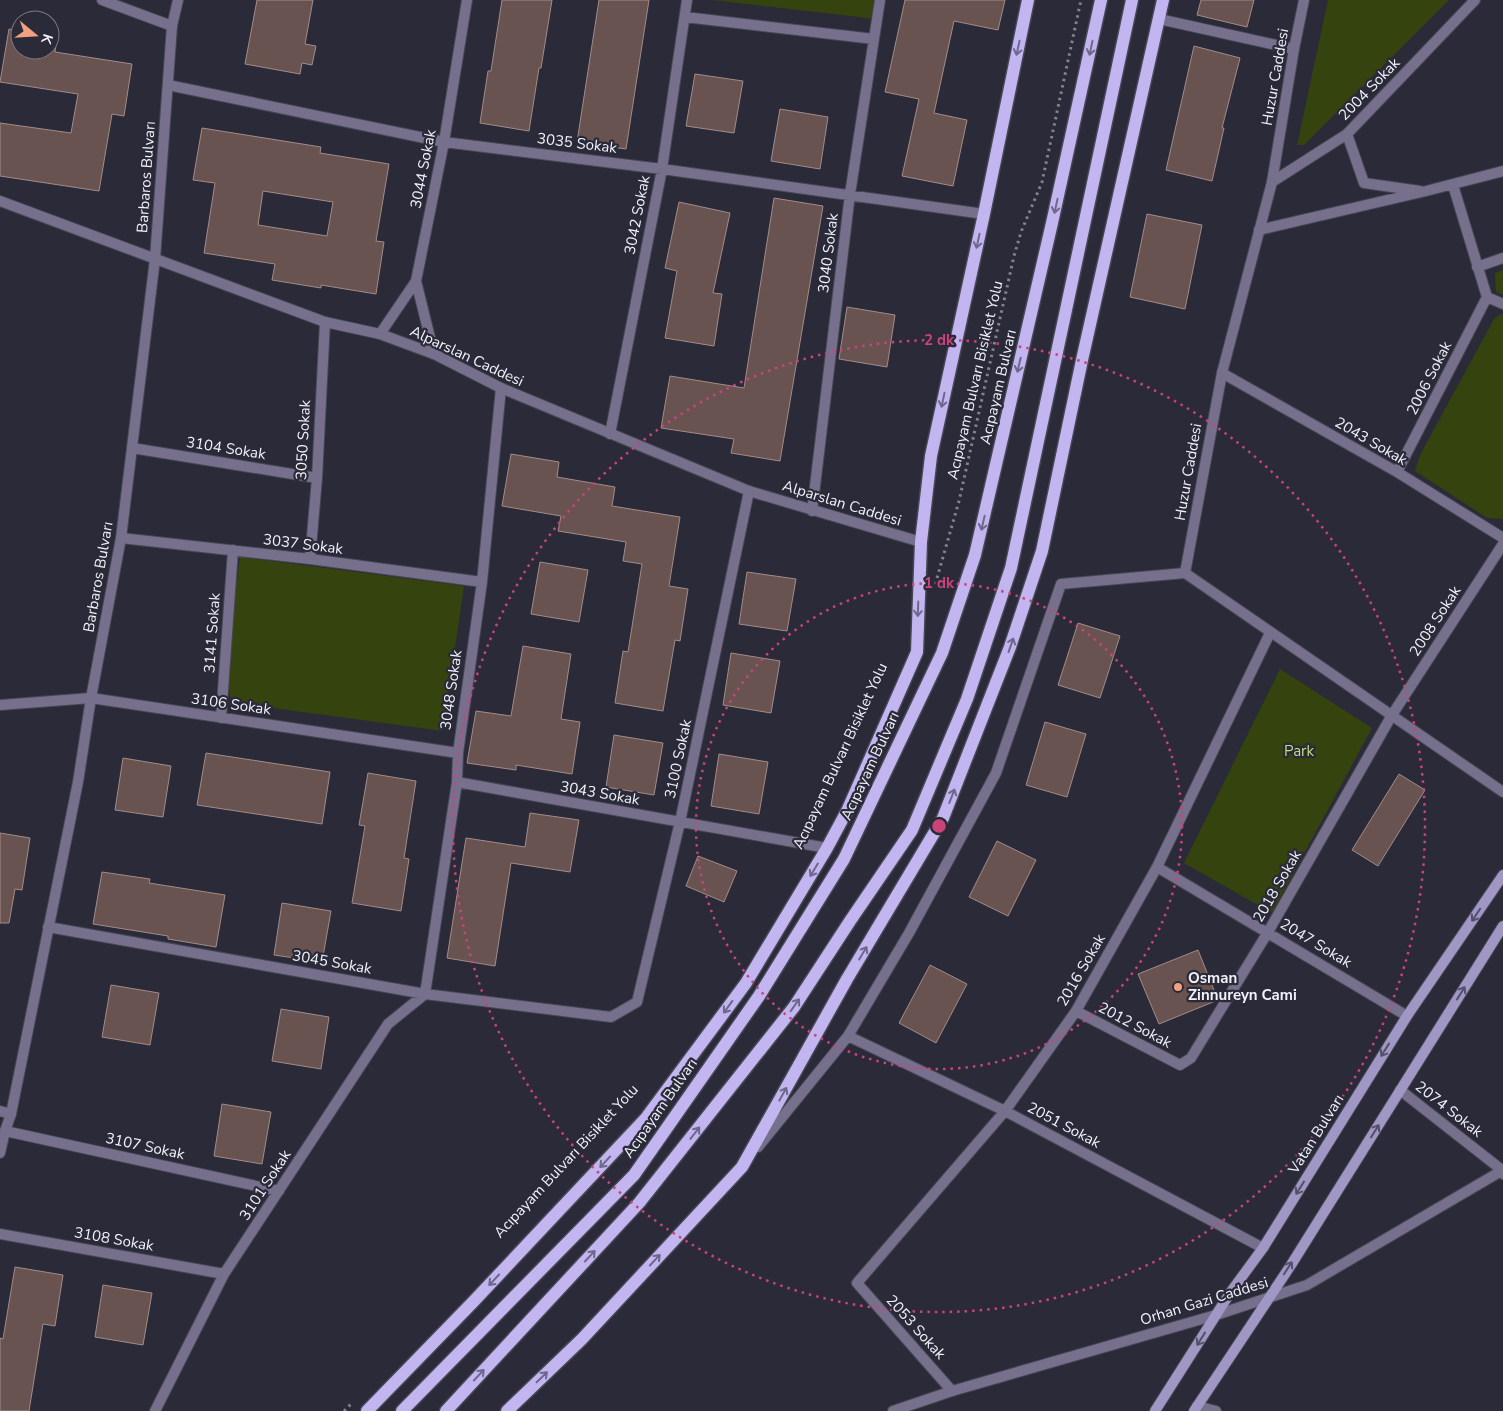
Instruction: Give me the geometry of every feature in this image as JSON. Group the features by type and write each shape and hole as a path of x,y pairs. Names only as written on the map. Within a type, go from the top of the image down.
{"main road":[{"path":"367,1411 467,1309 646,1118 746,983 827,848 848,809 916,652 921,542 931,456 1028,0"},
{"name":"Acıpayam Bulvarı","path":"402,1411 634,1175 759,996 844,859 942,652 975,554 1052,223 1101,0"},
{"path":"446,1411 639,1204 794,1007 912,830 967,699 1011,568 1132,0"},
{"path":"507,1411 582,1339 742,1167 848,979 944,818 1010,647 1042,551 1082,360 1163,0"},
{"name":"Vatan Bulvarı","path":"1155,1411 1216,1315 1263,1248 1406,1016 1503,875"},
{"path":"1195,1408 1269,1298 1503,926"}],"street":[{"path":"102,0 172,26"},
{"name":"Barbaros Bulvarı","path":"0,1153 11,1114 78,782 91,698 121,538 155,259 172,26 178,0"},
{"name":"3044 Sokak","path":"380,334 416,281 444,142 467,0"},
{"name":"3042 Sokak","path":"610,434 662,169 687,0"},
{"name":"3040 Sokak","path":"812,511 850,194 880,0"},
{"name":"Huzur Caddesi","path":"1185,573 1222,373 1272,182 1304,0"},
{"name":"2004 Sokak","path":"1272,182 1347,134 1475,0"},
{"path":"685,17 874,39"},
{"path":"1160,19 1294,49"},
{"name":"3035 Sokak","path":"168,85 444,142 850,194 984,214"},
{"path":"1347,134 1364,183 1426,191"},
{"path":"1259,230 1453,185 1503,171"},
{"path":"1453,185 1487,297 1503,304"},
{"name":"Alparslan Caddesi","path":"0,201 325,322 380,334 434,354 501,388 749,490 812,511 921,542"},
{"path":"1478,267 1503,258"},
{"path":"416,281 434,354"},
{"name":"2006 Sokak","path":"1397,472 1487,297"},
{"name":"3050 Sokak","path":"310,559 317,478 325,322"},
{"name":"2043 Sokak","path":"1222,373 1397,472 1503,538"},
{"name":"3048 Sokak","path":"425,994 457,782 458,753 482,582 501,388"},
{"name":"3104 Sokak","path":"132,448 317,478"},
{"name":"3100 Sokak","path":"611,1018 637,1002 680,822 749,490"},
{"name":"3037 Sokak","path":"121,538 310,559 482,582"},
{"name":"2008 Sokak","path":"1392,715 1503,544"},
{"name":"3141 Sokak","path":"221,718 233,550"},
{"path":"742,1167 848,1036 909,933 996,773 1061,584 1185,573 1503,792"},
{"name":"2016 Sokak","path":"857,1284 1005,1110 1076,1011 1157,867 1270,633"},
{"name":"3106 Sokak","path":"0,705 91,698 458,753"},
{"name":"2018 Sokak","path":"1180,1065 1191,1058 1268,932 1392,715"},
{"name":"3043 Sokak","path":"457,782 827,848"},
{"name":"2047 Sokak","path":"1157,867 1406,1016"},
{"name":"3045 Sokak","path":"48,927 425,994 611,1018"},
{"name":"3101 Sokak","path":"155,1411 224,1274 388,1024 425,994"},
{"name":"2012 Sokak","path":"1076,1011 1180,1065"},
{"name":"2051 Sokak","path":"848,1036 1005,1110 1263,1248"},
{"name":"2074 Sokak","path":"1400,1090 1503,1171"},
{"path":"0,1111 11,1114"},
{"name":"3107 Sokak","path":"5,1131 279,1191"},
{"name":"Orhan Gazi Caddesi","path":"893,1411 952,1390 1216,1315 1307,1285 1503,1171"},
{"name":"3108 Sokak","path":"0,1234 224,1274"},
{"name":"2053 Sokak","path":"857,1284 952,1390"},
{"path":"1195,1408 1216,1411"}],"path":[{"name":"Acıpayam Bulvarı Bisiklet Yolu","path":"936,584 959,500 1014,256 1021,232 1042,182 1081,0"},
{"path":"344,1411 358,1397"}],"green space":[{"path":"712,0 877,0 876,19"},
{"path":"1328,0 1449,0 1304,145 1297,145"},
{"path":"1503,270 1503,295 1496,292 1495,273"},
{"path":"1501,314 1503,315 1503,519 1487,518 1415,471 1420,455 1494,319"},
{"path":"240,557 464,586 443,731 235,703 230,696 226,662"},
{"name":"Park","path":"1280,669 1372,728 1272,913 1184,863"}],"building":[{"path":"257,0 313,0 305,44 316,46 312,65 302,63 300,74 245,64"},
{"path":"502,0 552,0 529,131 480,123 488,71 491,71"},
{"path":"599,0 649,0 626,149 577,142"},
{"path":"905,0 1005,0 998,30 954,21 934,113 967,120 953,186 902,176 919,99 885,92"},
{"path":"1201,0 1254,0 1247,27 1197,15"},
{"path":"9,29 10,60 60,60 60,53 132,64 124,116 112,114 99,191 0,176 0,123 71,133 78,94 0,82"},
{"path":"1194,46 1240,58 1222,128 1224,128 1212,181 1166,170"},
{"path":"695,74 743,81 734,133 686,126"},
{"path":"780,109 828,117 820,169 771,161"},
{"path":"202,128 321,147 320,153 389,164 376,241 384,242 376,294 321,285 321,288 272,280 275,264 204,253 215,183 193,180","holes":["263,191 333,202 327,236 258,225"]},
{"path":"774,198 823,206 780,461 731,453 734,439 661,428 670,376 744,388"},
{"path":"679,202 730,213 713,293 722,294 714,346 665,338 677,271 665,268"},
{"path":"1147,214 1202,225 1185,309 1130,297"},
{"path":"847,307 895,315 887,367 839,359"},
{"path":"511,454 559,462 557,477 615,487 612,506 680,517 669,586 688,589 680,641 675,640 663,711 615,703 623,651 628,652 642,564 623,561 626,542 558,531 561,516 502,506"},
{"path":"540,562 588,570 579,622 531,614"},
{"path":"747,572 796,579 787,631 739,624"},
{"path":"1078,623 1120,636 1100,698 1058,685"},
{"path":"523,646 571,654 561,719 580,722 572,774 516,765 516,770 467,763 476,711 511,716"},
{"path":"731,653 780,661 771,713 723,705"},
{"path":"1045,722 1086,734 1067,797 1026,785"},
{"path":"614,735 663,743 654,795 606,787"},
{"path":"206,753 330,772 322,824 197,805"},
{"path":"719,754 768,762 759,814 711,806"},
{"path":"123,758 171,766 163,817 115,810"},
{"path":"368,773 416,781 404,858 409,859 401,911 352,903 365,826 359,825"},
{"path":"1399,774 1425,790 1378,866 1352,850"},
{"path":"530,813 579,820 570,872 511,863 495,966 447,958 466,838 525,847"},
{"path":"0,833 30,838 22,890 15,889 9,923 0,923"},
{"path":"997,841 1036,860 1008,916 969,897"},
{"path":"698,856 737,871 724,902 686,886"},
{"path":"102,872 150,879 149,883 225,895 216,947 168,939 168,936 93,924"},
{"path":"282,903 331,911 322,962 274,955"},
{"name":"Osman Zinnureyn Cami","path":"1198,950 1218,1000 1159,1024 1138,974"},
{"path":"930,965 967,984 936,1043 899,1023"},
{"path":"111,985 159,993 150,1045 102,1037"},
{"path":"281,1009 329,1017 321,1069 272,1061"},
{"path":"222,1104 271,1112 262,1164 214,1156"},
{"path":"15,1267 63,1275 55,1326 43,1324 29,1411 0,1411 0,1338 3,1339"},
{"path":"103,1285 152,1293 143,1345 95,1337"}],"place":[{"name":"Osman Zinnureyn Cami","path":"1178,987"}]}
